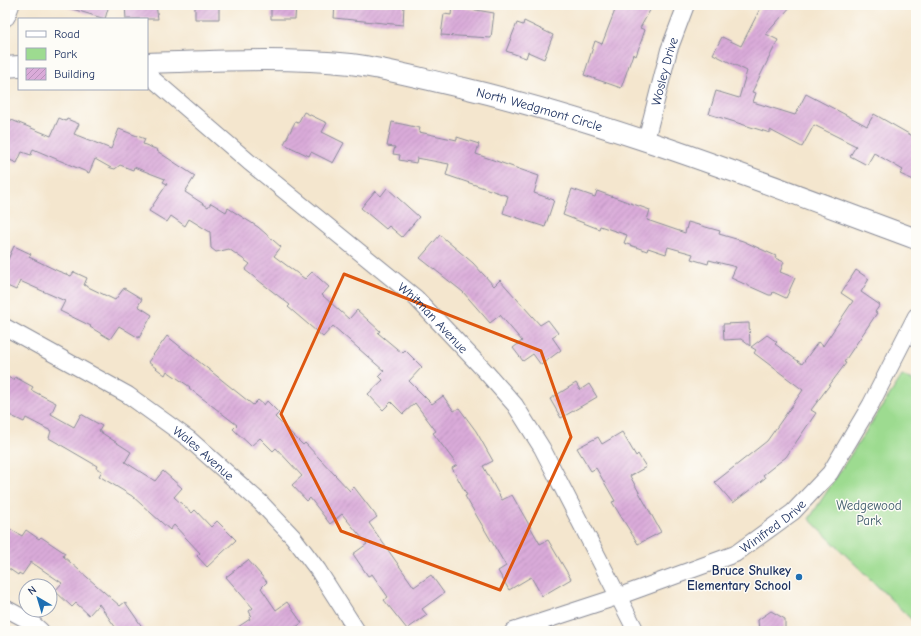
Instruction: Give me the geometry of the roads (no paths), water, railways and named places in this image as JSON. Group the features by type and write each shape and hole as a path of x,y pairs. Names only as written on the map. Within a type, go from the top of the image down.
{"street":[{"path":"5,16 9,5"},
{"name":"Wosley Drive","path":"646,140 669,50 686,5"},
{"name":"North Wedgmont Circle","path":"148,63 262,59 352,64 405,74 505,98 646,140 916,239"},
{"path":"5,67 18,66"},
{"name":"Whitman Avenue","path":"148,75 249,162 416,298 515,405 542,448 617,597 636,631"},
{"name":"Winifred Drive","path":"513,631 617,597 735,554 793,512 830,472 871,404 916,316"},
{"name":"Wales Avenue","path":"5,327 128,395 189,438 260,502 293,537 318,570 357,631"},
{"path":"5,608 31,622 41,631"}],"place":[{"name":"Bruce Shulkey Elementary School","path":"799,577"}],"park label":[{"name":"Wedgewood Park","path":"869,512"}]}
